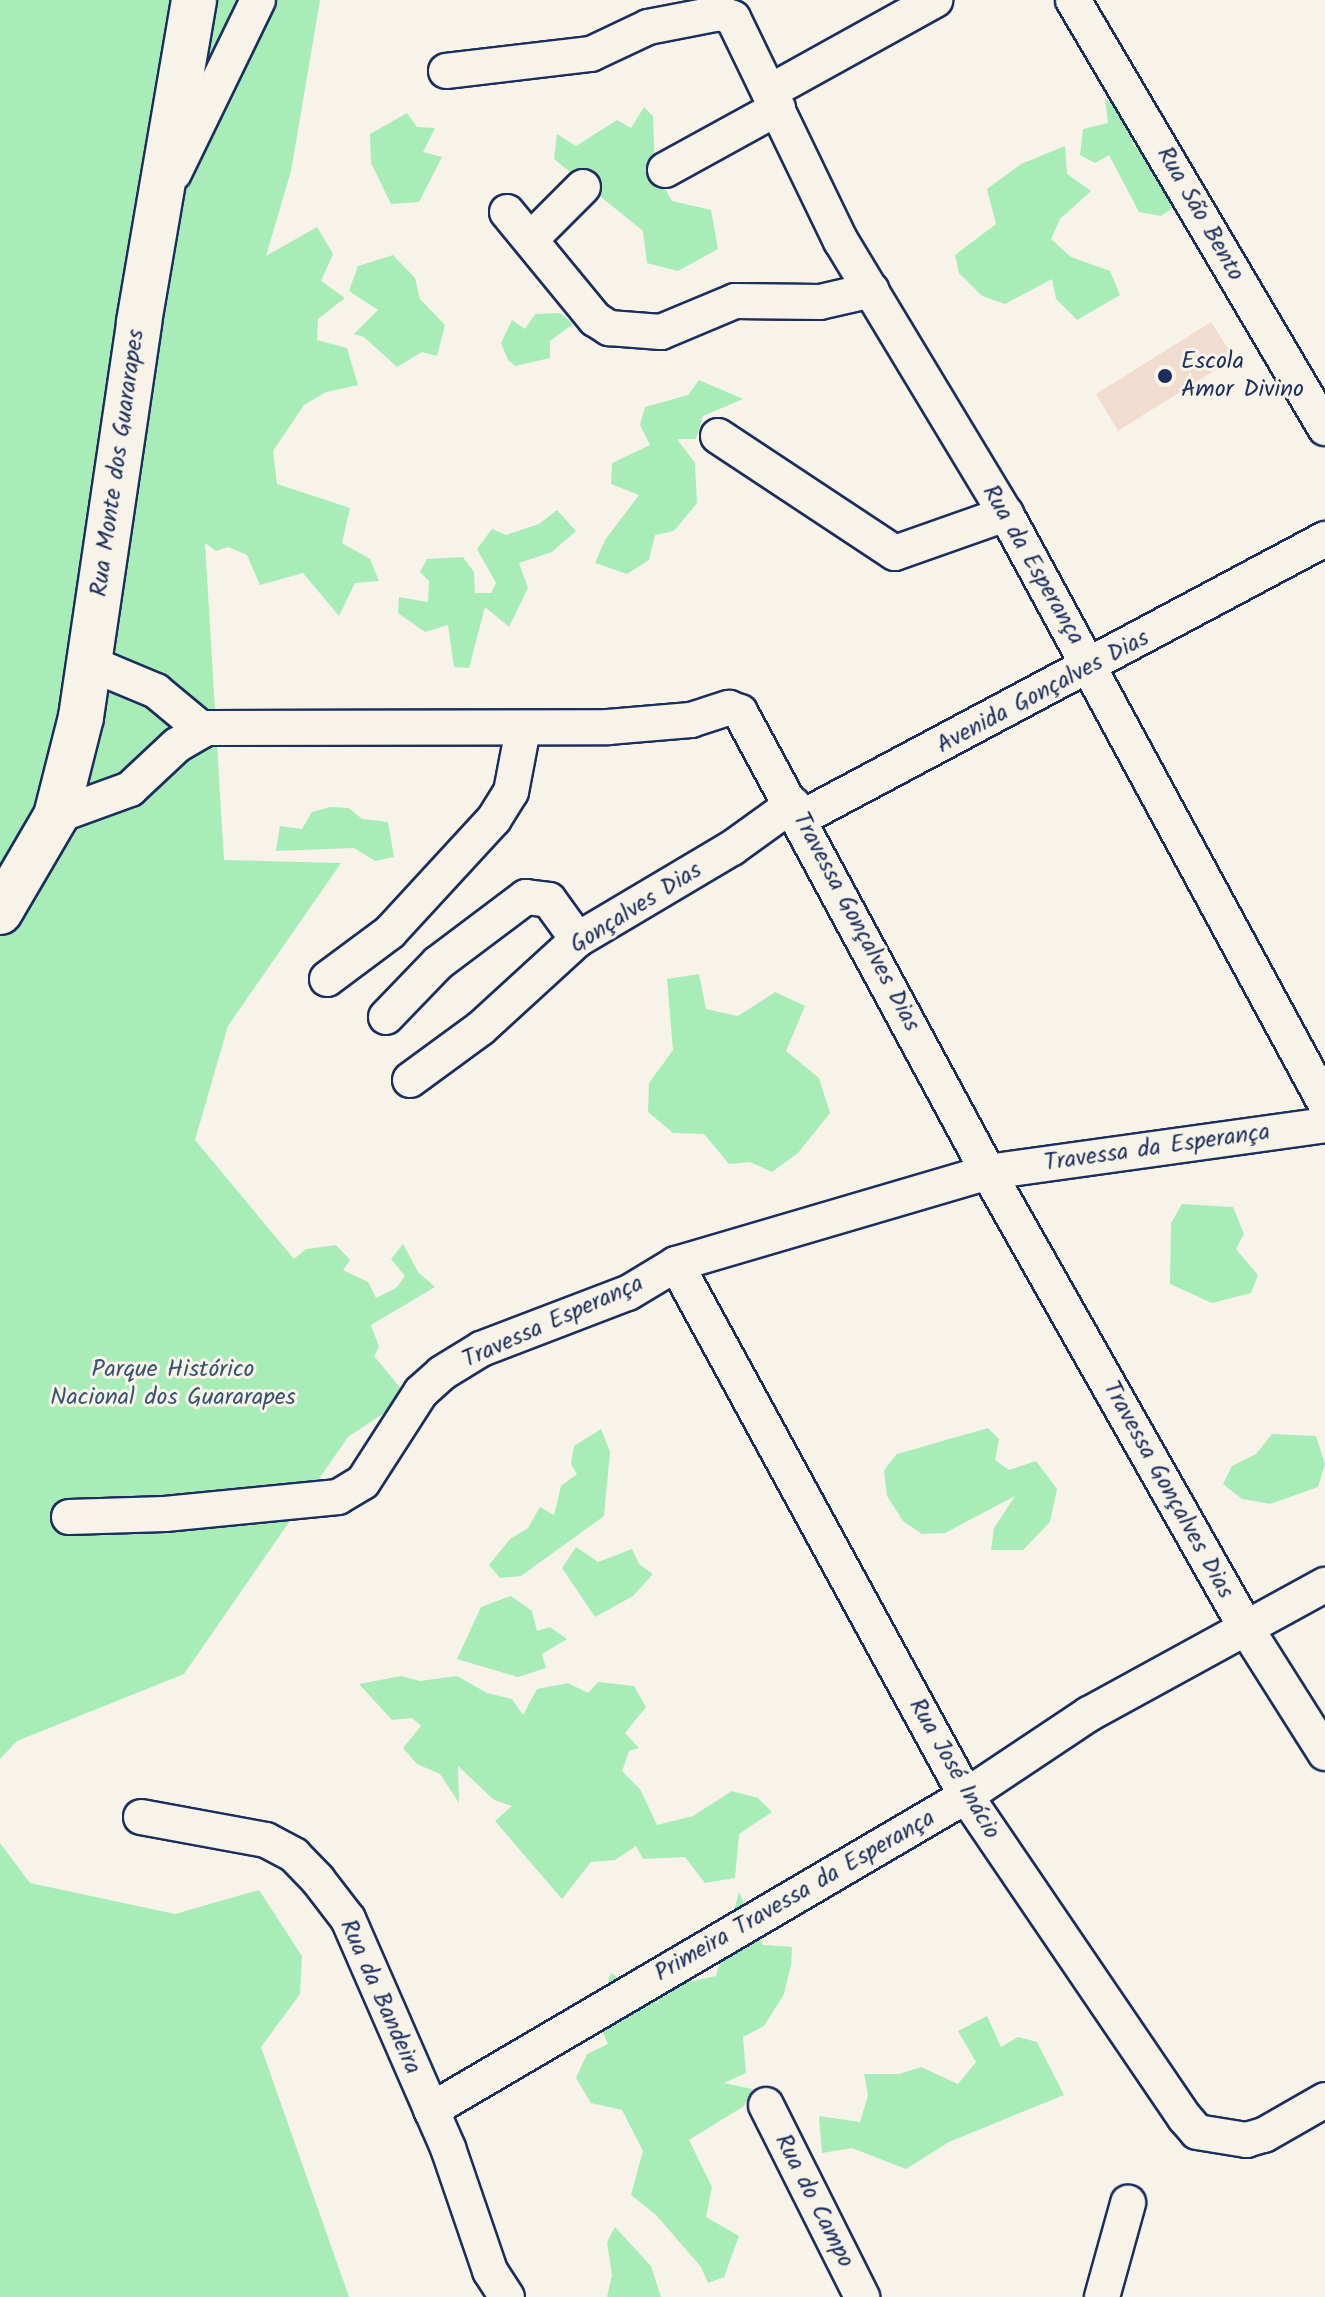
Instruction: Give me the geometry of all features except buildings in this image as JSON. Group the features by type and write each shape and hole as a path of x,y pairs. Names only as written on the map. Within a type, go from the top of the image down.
{"main road":[{"name":"Rua Monte dos Guararapes","path":"0,912 56,816 89,663 139,322 164,195 194,0"}],"street":[{"path":"164,195 258,0"},
{"path":"665,170 935,0"},
{"name":"Rua São Bento","path":"1073,0 1325,428"},
{"name":"Rua da Esperança","path":"446,71 591,54 648,27 720,13 733,18 841,241 1006,514 1325,1103"},
{"path":"532,238 583,187"},
{"path":"507,212 532,238 595,319 629,332 679,328 735,301 820,302 872,290"},
{"path":"718,436 895,553 1006,514"},
{"name":"Avenida Gonçalves Dias","path":"797,811 1091,667 1325,539"},
{"path":"89,663 156,691 203,730"},
{"name":"Travessa Gonçalves Dias","path":"56,816 130,789 177,745 203,730 232,725 523,729 647,726 735,709 797,811 988,1172 1246,1628 1325,1753"},
{"path":"327,979 390,932 494,819 511,792 523,729"},
{"name":"Gonçalves Dias","path":"410,1080 481,1028 578,940 797,811"},
{"path":"386,1017 438,963 526,897 549,900 578,940"},
{"name":"Travessa da Esperança","path":"988,1172 1325,1125"},
{"name":"Travessa Esperança","path":"69,1517 165,1514 338,1497 363,1482 421,1392 442,1373 481,1349 628,1293 676,1264 988,1172"},
{"name":"Rua José Inácio","path":"676,1264 966,1796 1197,2132 1220,2139 1264,2135 1325,2100"},
{"name":"Primeira Travessa da Esperança","path":"431,2110 966,1796 1089,1714 1325,1585"},
{"name":"Rua da Bandeira","path":"141,1817 266,1840 294,1855 348,1919 431,2110 490,2271 507,2297"},
{"name":"Rua do Campo","path":"766,2105 862,2297"},
{"path":"1102,2297 1128,2203"}],"shaded area":[{"name":"Escola Amor Divino","path":"1211,322 1234,358 1118,431 1096,394"}],"green space":[{"name":"Parque Histórico Nacional dos Guararapes","path":"0,0 320,0 291,171 266,256 317,227 333,254 321,281 345,298 318,319 317,340 347,348 358,385 326,392 304,405 273,451 277,484 350,508 342,543 370,559 379,581 355,583 339,616 303,573 260,585 247,555 228,547 216,551 205,543 224,860 341,863 228,1026 195,1140 294,1259 306,1249 336,1245 350,1260 343,1270 368,1282 376,1298 396,1288 405,1276 391,1259 403,1244 418,1272 435,1287 371,1325 379,1347 374,1356 408,1397 348,1437 184,1674 17,1741 0,1759"},
{"path":"1105,98 1132,122 1133,146 1145,152 1150,167 1165,183 1176,205 1161,216 1139,212 1109,155 1095,163 1080,155 1083,129 1108,123"},
{"path":"644,107 653,116 655,172 672,201 711,210 718,249 678,271 647,263 643,231 554,159 557,134 576,146 617,120 631,128"},
{"path":"407,113 417,127 435,128 423,152 442,157 419,202 391,204 371,163 370,134"},
{"path":"1065,146 1067,174 1091,191 1060,219 1051,239 1071,257 1110,271 1120,295 1077,320 1056,299 1052,279 1005,304 982,296 959,273 955,255 996,224 987,189 1021,164"},
{"path":"393,255 415,278 420,299 445,325 437,356 422,352 397,367 364,337 354,334 378,310 349,291 358,266"},
{"path":"560,313 573,324 550,341 550,358 515,366 508,360 501,343 512,320 525,329 535,314"},
{"path":"699,380 743,399 703,416 696,439 677,439 695,463 697,503 674,531 655,535 649,560 627,574 595,563 605,540 639,495 611,484 612,463 650,445 640,425 645,407 688,395"},
{"path":"557,510 576,531 552,552 519,563 528,588 509,627 485,607 469,668 454,667 448,625 425,632 398,613 399,597 428,602 429,581 420,572 427,559 463,557 474,572 475,593 491,593 496,583 477,549 492,529 506,535 539,524"},
{"path":"330,807 349,808 362,819 388,822 394,857 375,861 354,848 276,851 280,826 302,829 312,812"},
{"path":"699,974 706,1009 738,1016 775,992 805,1006 786,1051 819,1078 830,1113 798,1153 772,1172 750,1162 729,1164 704,1134 673,1133 648,1112 649,1083 673,1050 667,979"},
{"path":"1182,1204 1233,1207 1244,1234 1236,1249 1258,1275 1251,1293 1212,1303 1170,1284 1171,1223"},
{"path":"988,1428 999,1439 995,1460 1009,1470 1036,1461 1057,1489 1050,1522 1023,1550 991,1550 994,1528 1015,1496 945,1533 922,1534 903,1521 887,1496 884,1470 897,1454"},
{"path":"601,1429 610,1452 604,1516 521,1576 500,1578 489,1565 510,1539 528,1528 540,1507 554,1515 561,1486 577,1474 571,1464 574,1446"},
{"path":"1272,1434 1316,1436 1325,1464 1318,1487 1270,1504 1242,1499 1223,1484 1232,1466 1256,1454"},
{"path":"576,1547 598,1562 632,1549 639,1564 653,1574 633,1596 595,1617 562,1568"},
{"path":"511,1596 532,1611 537,1631 550,1627 567,1639 542,1654 546,1668 518,1677 457,1659 481,1607"},
{"path":"401,1676 420,1681 457,1676 487,1693 512,1699 523,1715 537,1689 568,1683 588,1693 598,1682 634,1686 646,1707 625,1733 639,1748 629,1751 622,1771 640,1789 657,1825 693,1816 732,1791 758,1798 772,1812 739,1834 735,1878 705,1883 685,1857 643,1859 636,1846 615,1860 591,1862 562,1899 495,1821 512,1806 494,1800 458,1766 459,1803 440,1774 417,1764 403,1748 421,1726 412,1718 392,1720 359,1684"},
{"path":"0,1843 30,1883 175,1914 259,1890 302,1956 300,1994 261,2047 349,2297 0,2297"},
{"path":"739,1892 763,1945 792,1947 791,1965 784,1994 764,2026 743,2037 746,2073 724,2083 752,2089 744,2106 689,2140 712,2187 706,2217 739,2236 724,2277 708,2283 701,2267 656,2215 631,2195 643,2151 622,2110 591,2103 576,2078 587,2054 608,2044 597,2019 611,1973 659,2004 652,1982 674,1985 716,1976"},
{"path":"987,2016 1001,2047 1018,2037 1037,2042 1064,2095 949,2142 906,2169 852,2148 822,2153 819,2116 860,2122 868,2095 864,2074 899,2074 921,2067 958,2084 976,2062 958,2031"},
{"path":"615,2227 651,2266 661,2297 607,2297 612,2275 607,2242"}],"place":[{"name":"Escola Amor Divino","path":"1165,376"}]}
